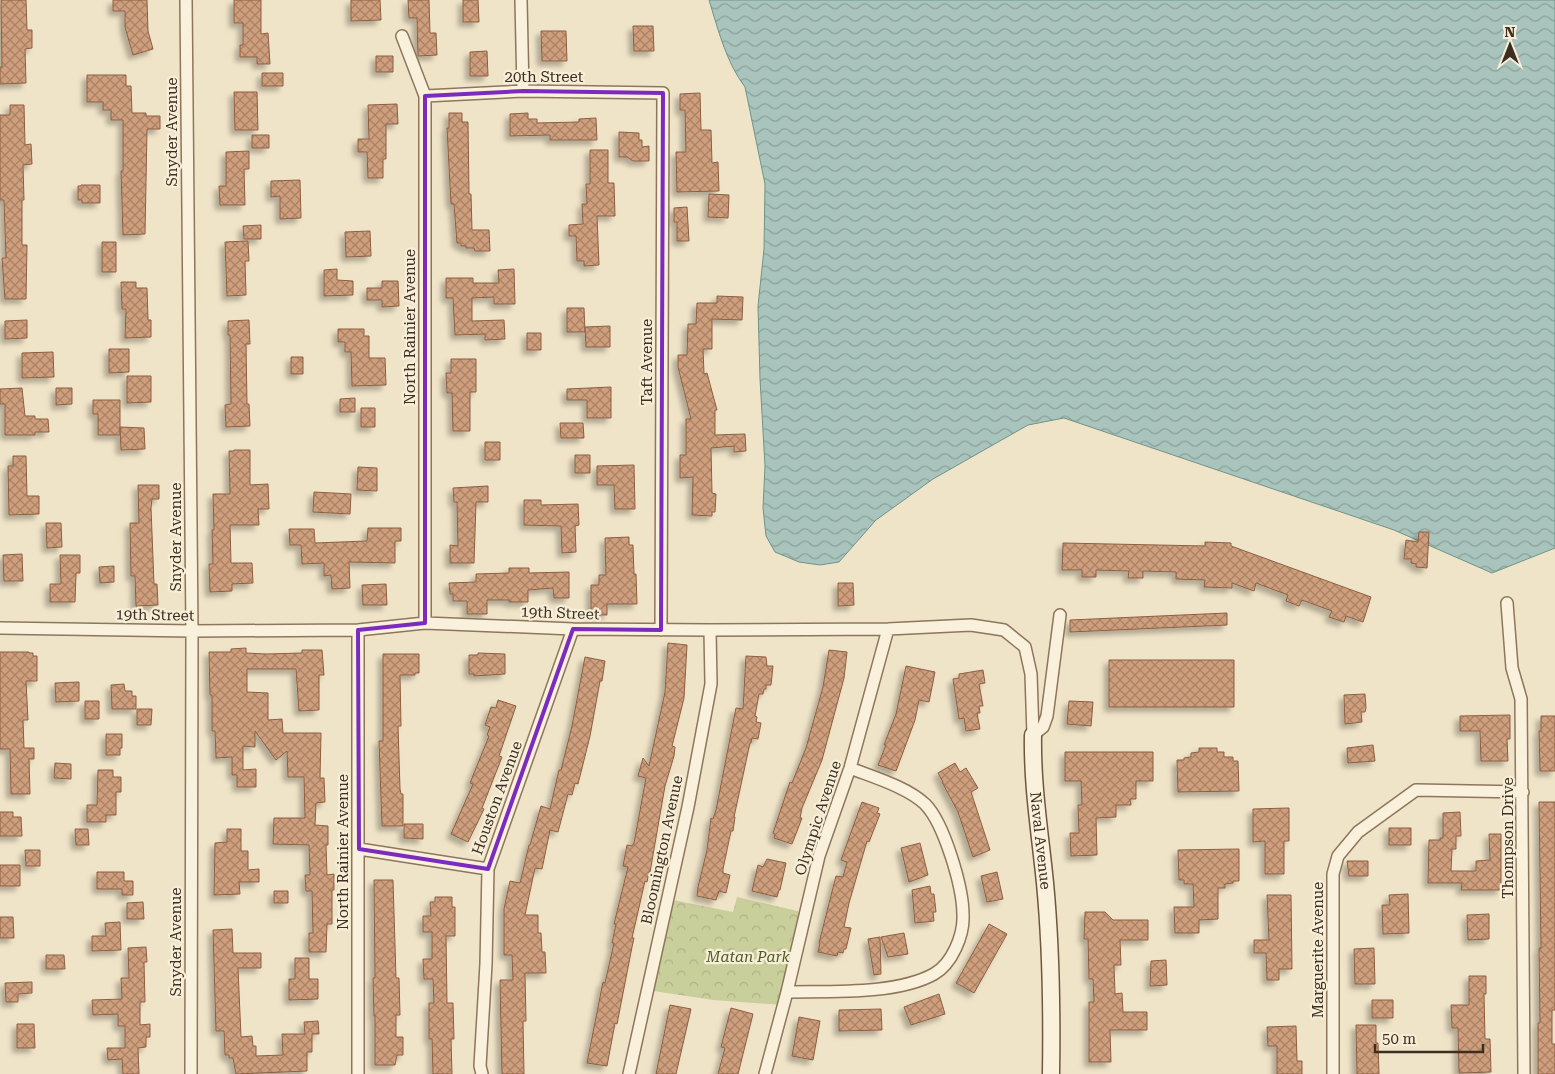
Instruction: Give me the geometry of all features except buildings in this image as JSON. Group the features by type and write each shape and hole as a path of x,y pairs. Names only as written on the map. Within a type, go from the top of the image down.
{"street":[{"name":"Snyder Avenue","path":"186,0 192,631 191,1074"},
{"path":"520,0 523,91"},
{"name":"North Rainier Avenue","path":"402,36 425,96 425,623"},
{"name":"20th Street","path":"425,96 523,91 663,93"},
{"name":"Taft Avenue","path":"661,630 663,93"},
{"name":"Thompson Drive","path":"1507,603 1512,668 1521,699 1524,1074"},
{"path":"1033,735 1043,727 1047,716 1060,615"},
{"name":"19th Street","path":"0,628 192,631 358,630 425,623 573,629 710,630 888,629 971,625 1004,630 1024,647 1031,674 1033,735"},
{"name":"Houston Avenue","path":"482,1074 480,1066 486,964 488,869 573,629"},
{"name":"Olympic Avenue","path":"765,1074 787,992 819,856 850,768 888,629"},
{"name":"North Rainier Avenue","path":"358,630 358,1074"},
{"name":"Bloomington Avenue","path":"629,1074 688,807 711,684 710,630"},
{"name":"Naval Avenue","path":"1033,735 1032,764 1045,885 1050,961 1051,1074"},
{"path":"787,992 876,989 919,980 935,974 951,958 961,930 963,915 958,884 942,833 929,810 924,803 909,793 850,768"},
{"name":"Marguerite Avenue","path":"1333,1074 1333,874 1338,856 1358,832 1416,790 1523,792"},
{"path":"359,849 488,869"}],"highlighted area":[{"path":"523,91 663,93 661,630 573,629 488,869 359,849 358,630 425,623 425,96"}],"green space":[{"name":"Matan Park","path":"737,897 806,913 783,1005 713,1000 647,990 668,899 733,912"}],"water":[{"path":"709,0 1555,0 1555,548 1492,573 1394,530 1064,418 1028,425 933,479 876,520 839,562 820,565 799,562 775,552 766,536 763,508 765,466 758,306 764,249 765,184 745,87 728,56"}]}
